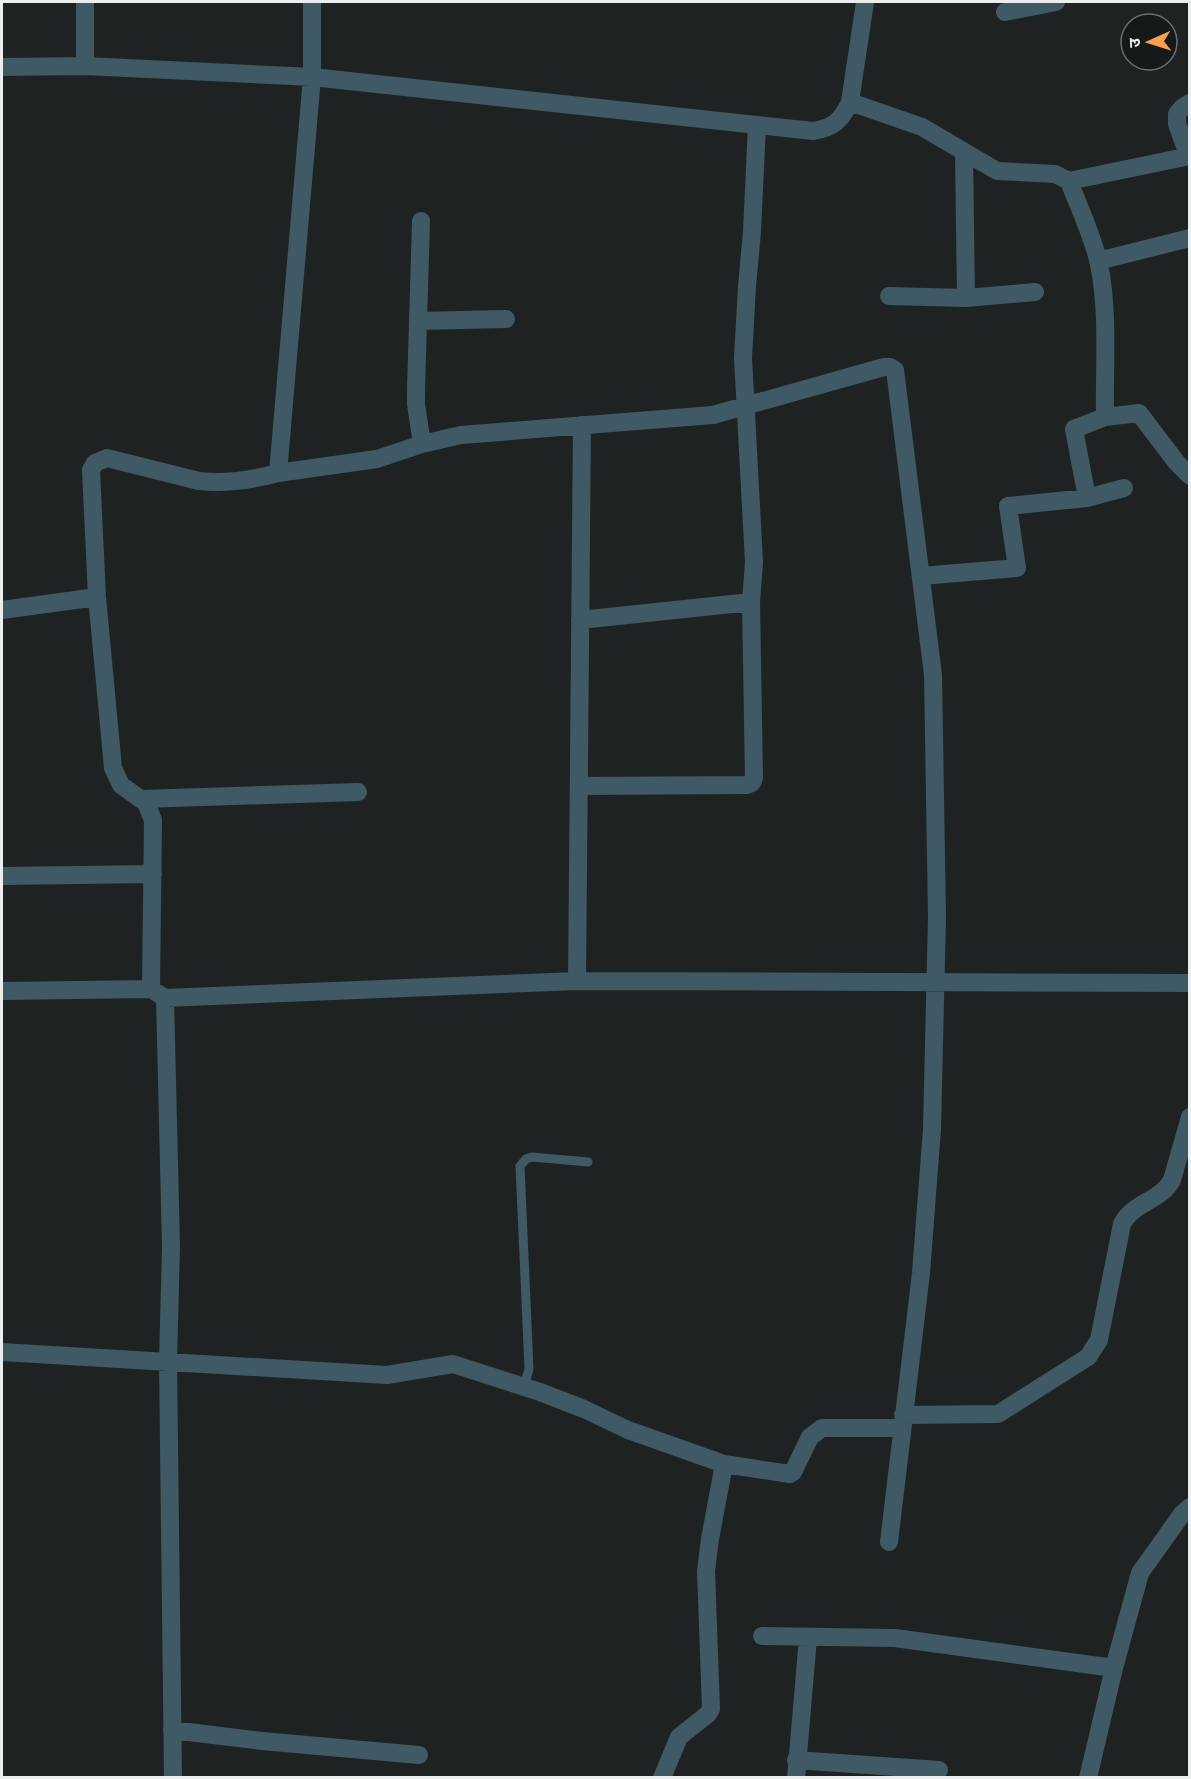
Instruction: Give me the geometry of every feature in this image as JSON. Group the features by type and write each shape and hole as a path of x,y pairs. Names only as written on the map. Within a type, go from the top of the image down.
{"street":[{"path":"84,2 85,66"},
{"path":"278,473 312,77 312,2"},
{"path":"2,67 85,66 312,77 813,131 824,129 843,116 850,102 865,2"},
{"path":"1005,12 1056,2"},
{"path":"850,102 922,127 997,171 1054,174 1069,181 1185,157 1187,152 1177,124 1177,114 1190,104"},
{"path":"579,786 747,785 752,783 754,778 751,602 754,562 743,358 753,232 757,125"},
{"path":"964,153 966,298"},
{"path":"1069,181 1098,261 1104,304 1105,417"},
{"path":"421,221 416,404 422,444"},
{"path":"1098,261 1190,238"},
{"path":"889,296 966,298 1035,292"},
{"path":"418,321 506,319"},
{"path":"173,1778 168,1361 171,1247 158,994 153,820 149,807 142,799 121,785 113,768 97,597 91,470 95,463 107,458 199,481 250,480 278,473 377,459 422,444 461,435 713,415 884,367 895,370 933,675 937,916 933,1129 921,1273 889,1542"},
{"path":"1087,498 1074,429 1105,417 1139,413 1177,463 1190,476"},
{"path":"577,981 582,425"},
{"path":"921,576 1017,568 1008,506 1087,498 1124,488"},
{"path":"2,609 97,597"},
{"path":"580,620 751,602"},
{"path":"142,799 358,792"},
{"path":"2,876 153,874"},
{"path":"2,991 158,994 577,981 1190,983"},
{"path":"2,1352 387,1375 453,1364 584,1409 628,1430 724,1464 790,1474 810,1437 822,1428 998,1414 1088,1357 1099,1340 1122,1224 1131,1210 1162,1192 1172,1180 1190,1117"},
{"path":"662,1778 679,1737 711,1709 706,1571 724,1464"},
{"path":"1088,1778 1113,1668 1140,1574 1182,1514 1190,1507"},
{"path":"762,1636 895,1638 1113,1668"},
{"path":"808,1638 796,1769 939,1770"},
{"path":"172,1730 262,1742 419,1755"}],"lane":[{"path":"524,1387 529,1369 520,1166 526,1159 532,1157 588,1162"}]}
